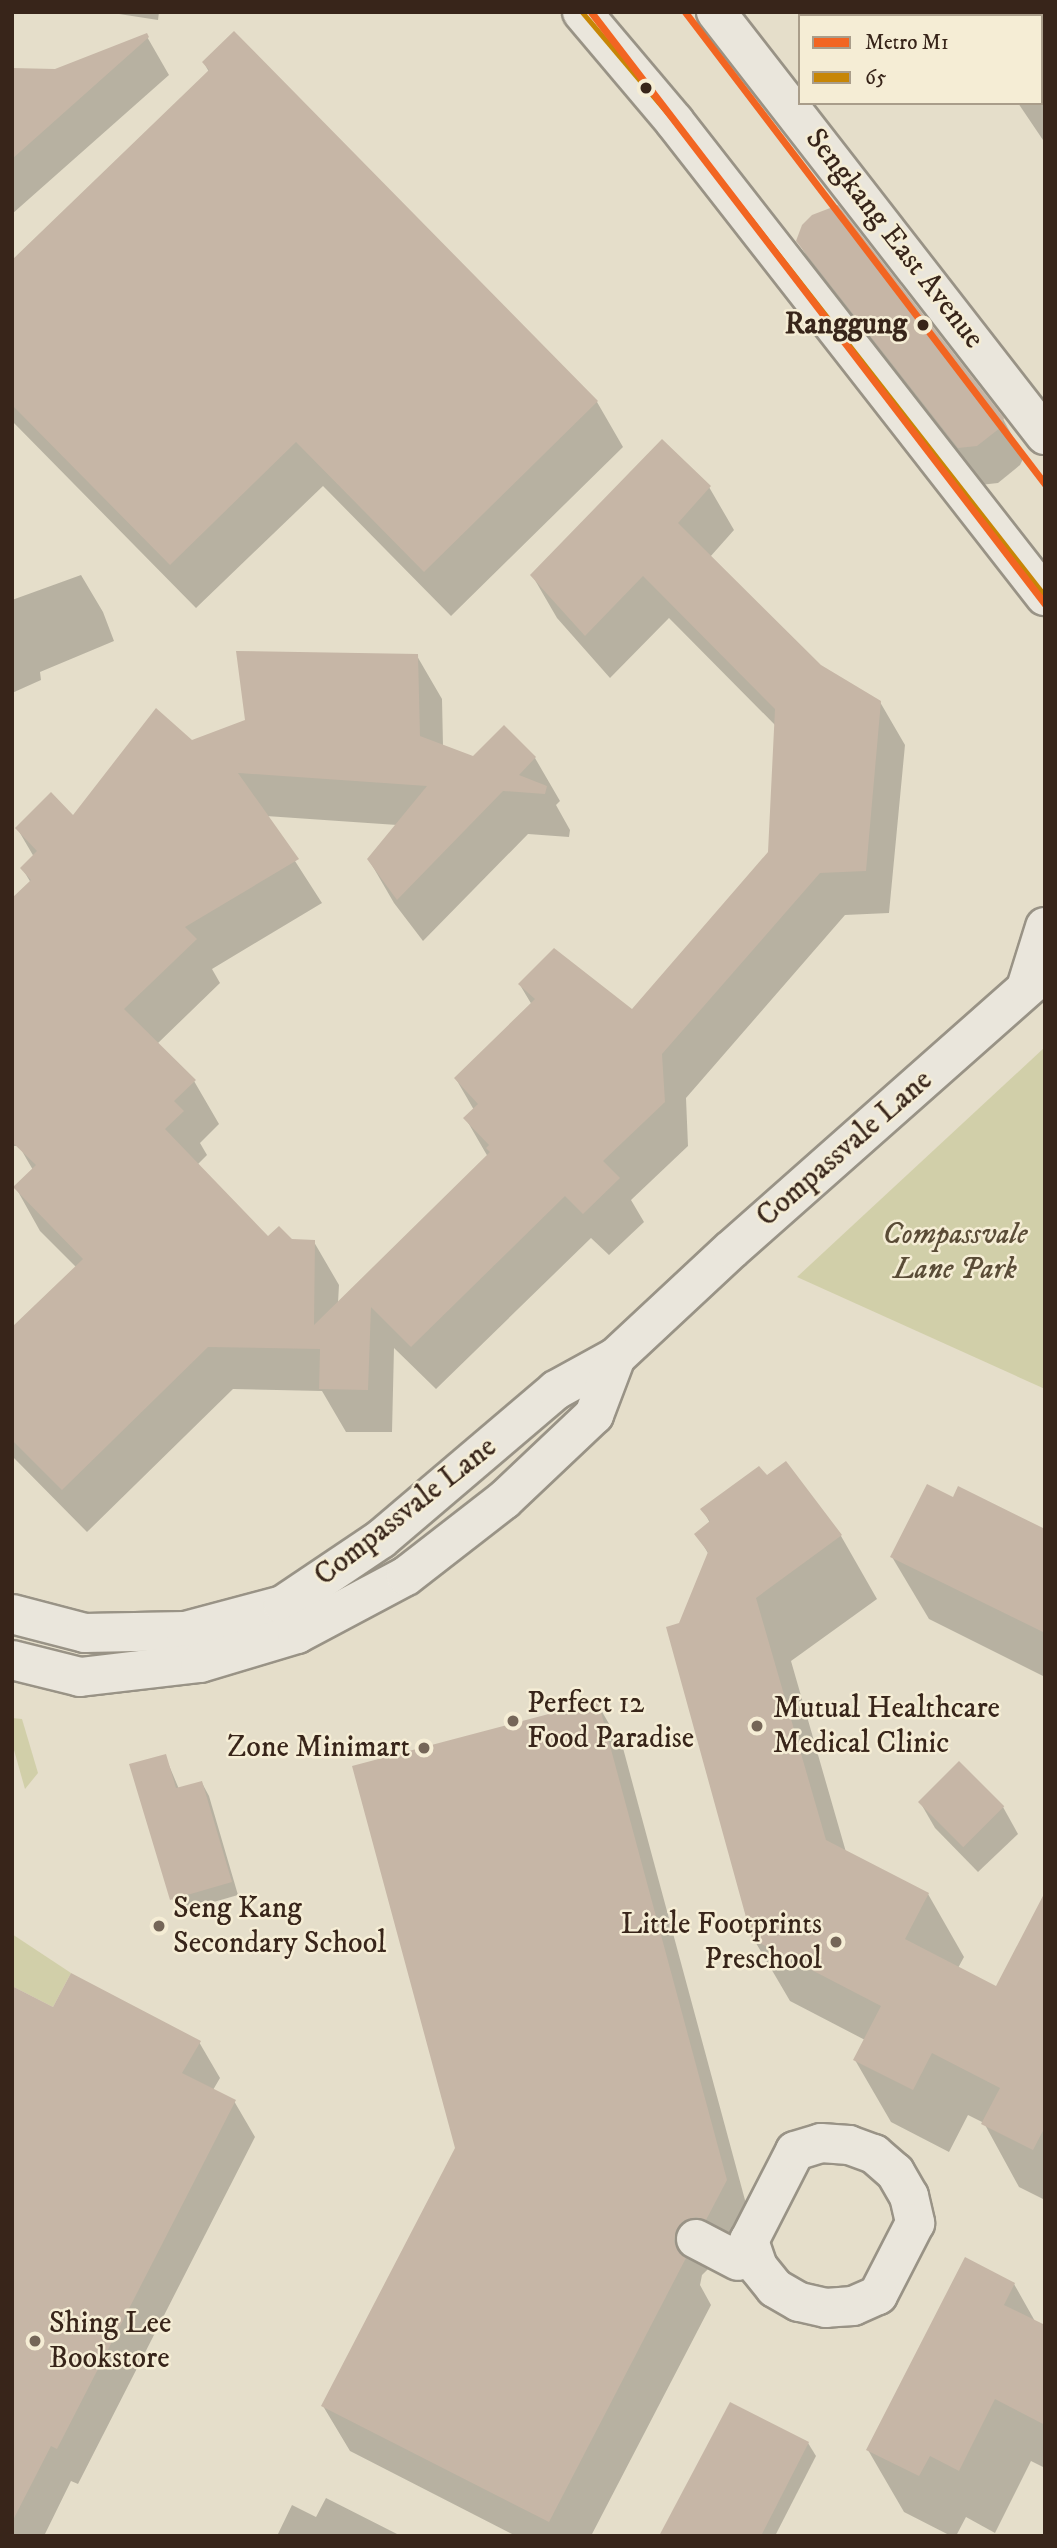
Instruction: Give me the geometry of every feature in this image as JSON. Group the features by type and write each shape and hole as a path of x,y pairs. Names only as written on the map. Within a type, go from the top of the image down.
{"street":[{"path":"582,12 674,121 1045,596"},
{"name":"Sengkang East Avenue","path":"716,12 1045,435"},
{"path":"1036,980 1045,927"},
{"name":"Compassvale Lane","path":"12,1614 85,1633 185,1632 283,1605 381,1539 556,1390 617,1357 732,1249 1036,980"},
{"name":"Compassvale Lane","path":"12,1660 80,1677 200,1663 297,1634 406,1576 504,1500 594,1415 617,1357"},
{"path":"696,2239 748,2264 775,2288 799,2302 826,2308 853,2306 878,2295 915,2223 909,2196 895,2172 874,2154 849,2144 821,2143 795,2151 749,2241 748,2264"}],"green space":[{"name":"Compassvale Lane Park","path":"1045,1047 1045,1389 797,1277"},
{"path":"12,1718 22,1719 38,1773 25,1789 12,1743"},
{"path":"12,1934 71,1973 53,2007 12,1986"}],"building":[{"path":"234,31 598,401 424,572 296,442 170,565 12,405 12,260 209,70 202,62"},
{"path":"147,33 149,37 12,159 12,68 55,69"},
{"name":"Ranggung","path":"838,205 1004,418 1000,428 977,446 958,448 796,241 802,225 812,215"},
{"path":"662,439 711,486 678,523 821,665 881,701 866,871 820,873 662,1054 665,1102 603,1161 620,1178 583,1214 565,1196 411,1347 371,1307 368,1390 319,1389 320,1349 208,1347 62,1490 12,1440 12,1327 83,1259 13,1187 36,1165 12,1142 12,898 31,880 20,868 37,851 15,828 51,792 73,815 156,708 192,740 245,720 236,651 418,654 420,736 473,756 504,725 536,757 519,775 547,786 545,794 503,791 397,900 367,859 427,786 238,773 299,859 185,927 197,939 124,1009 196,1080 174,1101 184,1111 165,1129 268,1236 279,1226 292,1239 315,1240 314,1325 490,1152 486,1148 489,1145 463,1118 478,1104 454,1078 535,999 518,984 554,948 632,1009 768,852 775,709 643,576 585,636 530,575"},
{"path":"786,1461 842,1535 756,1598 826,1840 929,1893 905,1939 996,1986 1045,1892 1045,2127 1033,2150 981,2124 1000,2088 932,2053 913,2090 853,2060 881,2006 752,1939 666,1627 679,1623 708,1552 694,1534 710,1521 700,1509 759,1466 767,1475"},
{"path":"927,1484 953,1497 958,1486 1045,1529 1045,1633 890,1557"},
{"path":"598,1701 727,2180 706,2220 696,2217 685,2220 676,2230 674,2241 677,2250 686,2258 549,2522 321,2406 455,2148 352,1766"},
{"path":"166,1754 176,1788 202,1781 232,1882 170,1900 129,1764"},
{"path":"959,1761 1004,1806 963,1847 918,1802"},
{"path":"71,1973 201,2041 182,2073 236,2100 57,2449 51,2446 12,2522 12,1986 53,2007"},
{"path":"965,2257 1015,2283 1004,2305 1045,2325 1045,2425 995,2399 959,2471 930,2456 919,2476 866,2450"},
{"path":"730,2402 809,2442 761,2536 659,2536"}],"metro line":[{"name":"M1","path":"591,12 1045,604"},
{"name":"M1","path":"685,12 1045,484"}],"transit line":[{"name":"65","path":"582,12 674,121 1045,596"}],"place":[{"name":"Ranggung","path":"923,325"},
{"name":"Perfect 12 Food Paradise","path":"513,1721"},
{"name":"Mutual Healthcare Medical Clinic","path":"757,1726"},
{"name":"Zone Minimart","path":"424,1748"},
{"name":"Seng Kang Secondary School","path":"159,1926"},
{"name":"Little Footprints Preschool","path":"836,1942"},
{"name":"Shing Lee Bookstore","path":"35,2341"}]}
